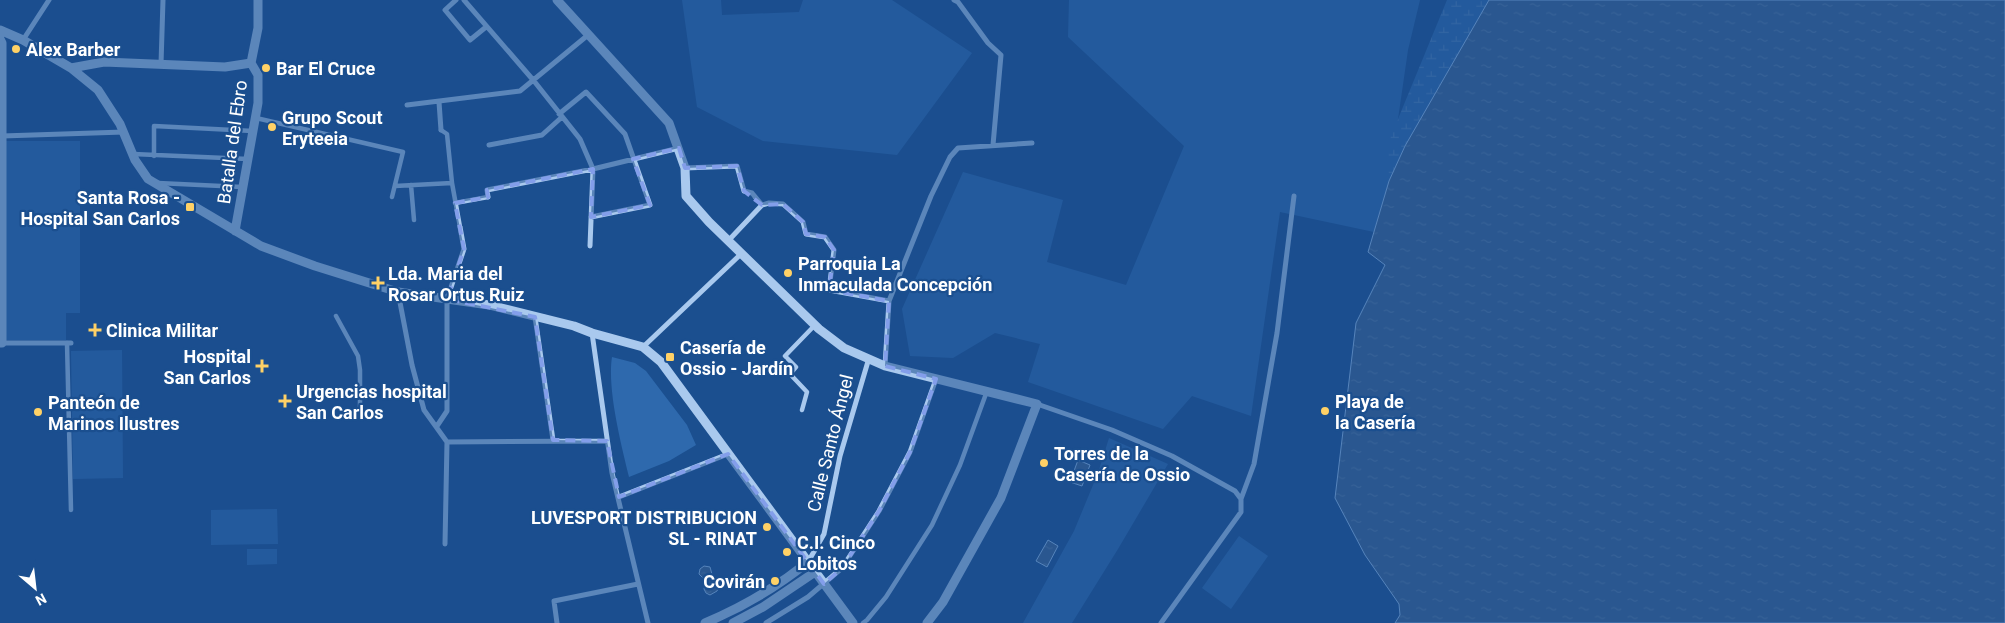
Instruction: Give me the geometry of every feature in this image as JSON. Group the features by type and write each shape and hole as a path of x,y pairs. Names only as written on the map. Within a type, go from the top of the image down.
{"street":[{"path":"24,40 49,0"},
{"path":"161,64 163,0"},
{"name":"Batalla del Ebro","path":"235,231 256,118 258,75 252,63 258,28 258,0"},
{"path":"456,0 445,10 470,40 486,27"},
{"path":"464,0 534,81 580,139 594,169 590,246"},
{"path":"557,0 670,123 685,168 686,196 741,254 815,325 844,348 885,366 1037,404 1112,430 1172,456 1235,491 1241,499"},
{"path":"954,0 958,2 988,43 1001,55 993,145"},
{"path":"0,30 24,40 71,68 98,90 124,132 132,154 141,170 154,183 260,246 398,292 489,305 574,326 592,333 644,347 661,362 853,623"},
{"path":"407,105 520,92 588,35"},
{"path":"1,41 1,343 69,343 71,510"},
{"path":"71,68 104,62 225,67 252,63"},
{"path":"489,145 542,135 586,92 625,134 650,205 592,217"},
{"path":"437,426 447,411 448,299 464,249 452,183 447,134 441,130 439,102"},
{"path":"256,118 403,152 392,197"},
{"path":"154,156 154,126 253,131"},
{"path":"2,136 124,132"},
{"path":"885,366 888,301 931,196 950,157 958,148 1032,143"},
{"path":"455,203 488,197 487,190 594,169 679,148"},
{"path":"132,154 249,159"},
{"path":"685,168 737,166 744,190 752,193 762,205"},
{"path":"154,183 244,188"},
{"path":"395,186 452,183"},
{"path":"411,185 414,220"},
{"path":"1161,623 1241,512 1241,499 1254,464 1277,333 1294,196"},
{"path":"728,241 762,205 769,203 784,204 803,222 806,234 825,237 834,250 829,290 888,301"},
{"path":"644,347 741,254"},
{"path":"398,292 412,365 424,410 447,442 445,544"},
{"path":"336,316 358,356 360,370 360,416"},
{"path":"535,317 553,440"},
{"path":"802,410 807,392 790,374 796,367 784,356 815,325"},
{"path":"592,333 607,441 618,497 648,623"},
{"name":"Calle Santo Ángel","path":"705,623 754,598 808,562 824,534 840,456 868,358"},
{"path":"766,623 824,584 842,568 879,511 910,452 936,379"},
{"path":"863,623 886,597 932,524 960,465 987,390"},
{"path":"927,623 943,602 1001,498 1037,404"},
{"path":"447,442 607,441"},
{"path":"618,497 728,454"},
{"path":"734,623 763,607 815,572"},
{"path":"557,623 554,601 638,584"}],"highlighted area":[{"path":"679,148 685,168 737,166 744,191 762,205 783,204 803,222 806,234 825,237 834,250 829,290 889,301 885,366 936,379 910,452 879,511 842,568 824,584 728,454 619,497 607,441 553,440 535,317 447,299 464,249 455,203 488,197 487,190 593,169 591,217 650,205 633,159"}],"green space":[{"path":"682,0 721,0 722,15 799,12 803,0 892,0 972,53 897,155 763,141 697,107"},
{"path":"1069,0 1420,0 1408,50 1389,181 1374,232 1280,212 1251,416 1192,396 1163,429 1028,382 1040,344 995,333 953,358 910,356 902,309 963,172 1063,200 1047,262 1126,285 1184,146 1068,37"},
{"path":"1447,0 1495,0 1405,146 1389,181 1387,160 1391,136"},
{"path":"6,141 80,141 80,313 66,313 66,340 6,340"},
{"path":"122,350 123,478 73,479 71,351"},
{"path":"612,357 635,363 646,371 687,425 696,445 669,461 629,477 613,400 611,385"},
{"path":"1109,438 1168,464 1072,623 1023,623 1074,531 1098,473"},
{"path":"277,509 278,544 211,545 211,510"},
{"path":"1239,536 1268,556 1231,609 1202,588"},
{"path":"247,549 277,549 277,564 247,565"}],"water":[{"path":"1489,0 2005,0 2005,623 1395,623 1400,615 1399,604 1365,555 1335,498 1356,323 1385,265 1368,252 1389,181 1405,146"},
{"path":"1078,460 1090,465 1082,486 1070,482"},
{"path":"1048,540 1058,546 1047,567 1036,561"},
{"path":"704,566 710,567 713,578 719,579 721,582 717,591 710,595 704,589 706,581 699,574 700,569"}],"place":[{"name":"Alex Barber","path":"16,49"},
{"name":"Bar El Cruce","path":"266,68"},
{"name":"Grupo Scout Eryteeia","path":"272,127"},
{"name":"Santa Rosa - Hospital San Carlos","path":"190,207"},
{"name":"Parroquia La Inmaculada Concepción","path":"788,273"},
{"name":"Lda. Maria del Rosar Ortus Ruiz","path":"378,283"},
{"name":"Clinica Militar","path":"95,330"},
{"name":"Casería de Ossio - Jardín","path":"670,357"},
{"name":"Hospital San Carlos","path":"262,366"},
{"name":"Urgencias hospital San Carlos","path":"285,401"},
{"name":"Playa de la Casería","path":"1325,411"},
{"name":"Panteón de Marinos Ilustres","path":"38,412"},
{"name":"Torres de la Casería de Ossio","path":"1044,463"},
{"name":"LUVESPORT DISTRIBUCION SL - RINAT","path":"767,527"},
{"name":"C.I. Cinco Lobitos","path":"787,552"},
{"name":"Covirán","path":"775,581"}]}
